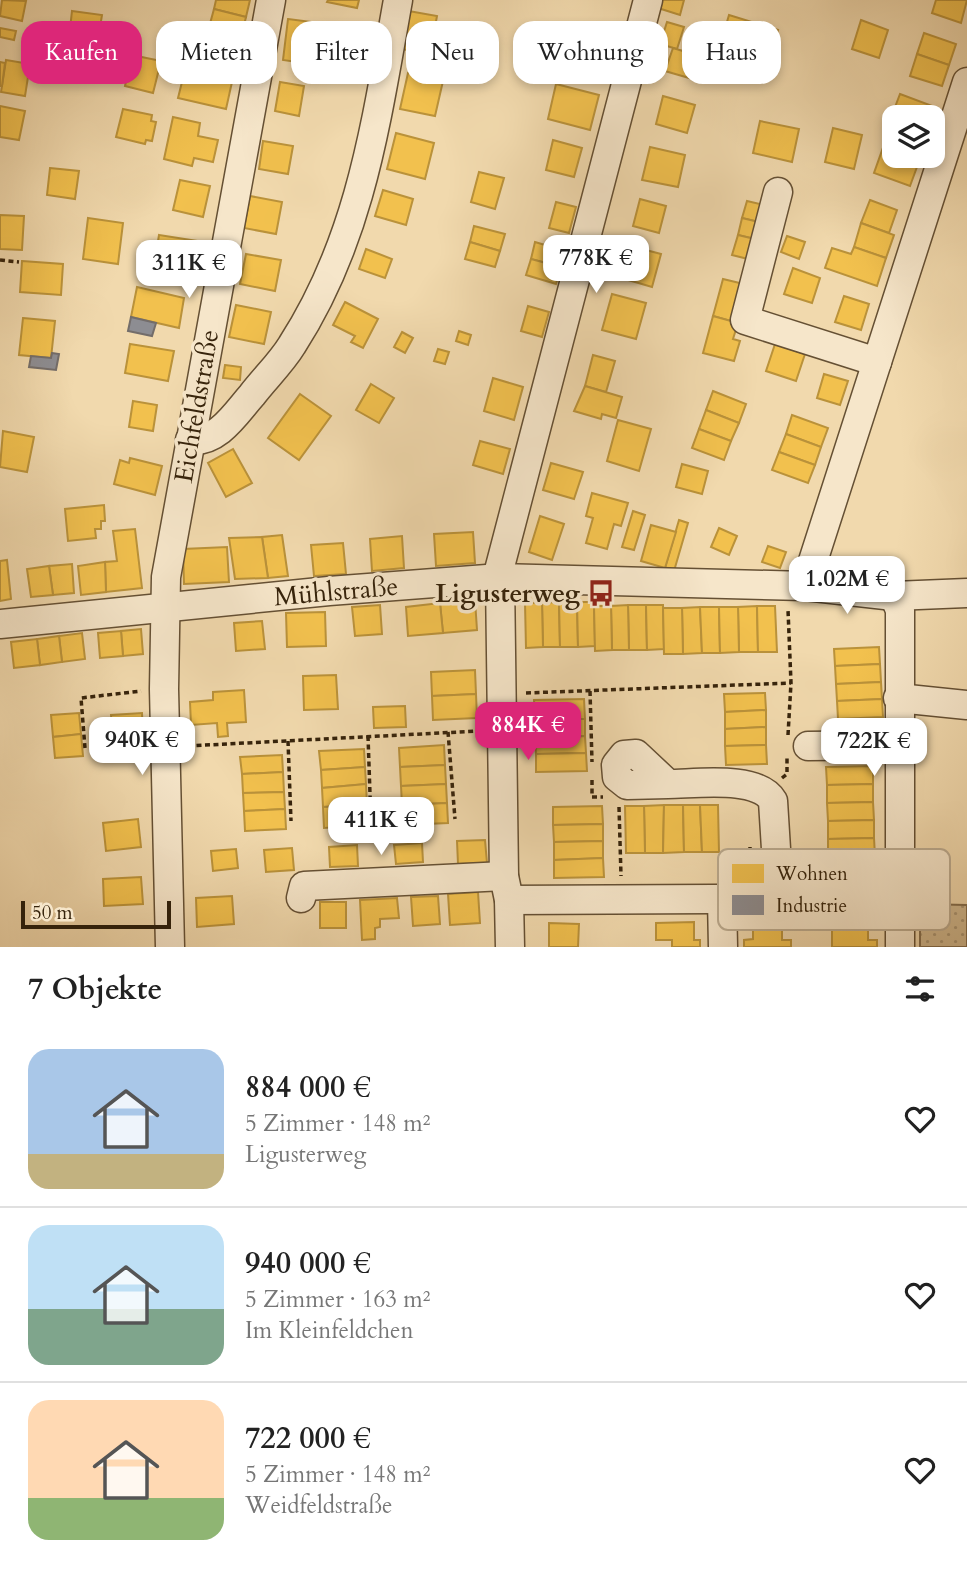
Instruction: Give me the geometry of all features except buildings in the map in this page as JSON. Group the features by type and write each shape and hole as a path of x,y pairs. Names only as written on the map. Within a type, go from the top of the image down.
{"street":[{"name":"Eichfeldstraße","path":"170,947 163,607 190,440 271,0"},
{"path":"190,440 201,441 212,436 240,409 292,346 332,273 356,211 398,0"},
{"path":"510,947 499,578 648,0"},
{"path":"795,587 877,362 967,82"},
{"path":"778,192 745,320 877,362"},
{"name":"Mühlstraße","path":"0,624 499,578 795,587 894,596 967,593"},
{"path":"894,596 900,610 899,849"},
{"path":"898,698 967,705"},
{"path":"808,746 898,745"},
{"path":"668,784 741,784 768,792 773,801 776,849"},
{"path":"301,898 304,886 507,888 718,897"},
{"path":"723,947 727,930"}],"path":[{"path":"0,260 19,262"},
{"path":"768,792 787,774 795,587"},
{"path":"503,695 791,683"},
{"path":"85,748 81,698 164,688"},
{"path":"165,747 504,730"},
{"path":"449,732 455,818"},
{"path":"368,736 371,823"},
{"path":"288,741 291,821"}],"shaded area":[{"path":"950,905 967,905 967,947 920,947 920,930 950,930"}],"place":[{"name":"Ligusterweg","path":"601,593"}]}
